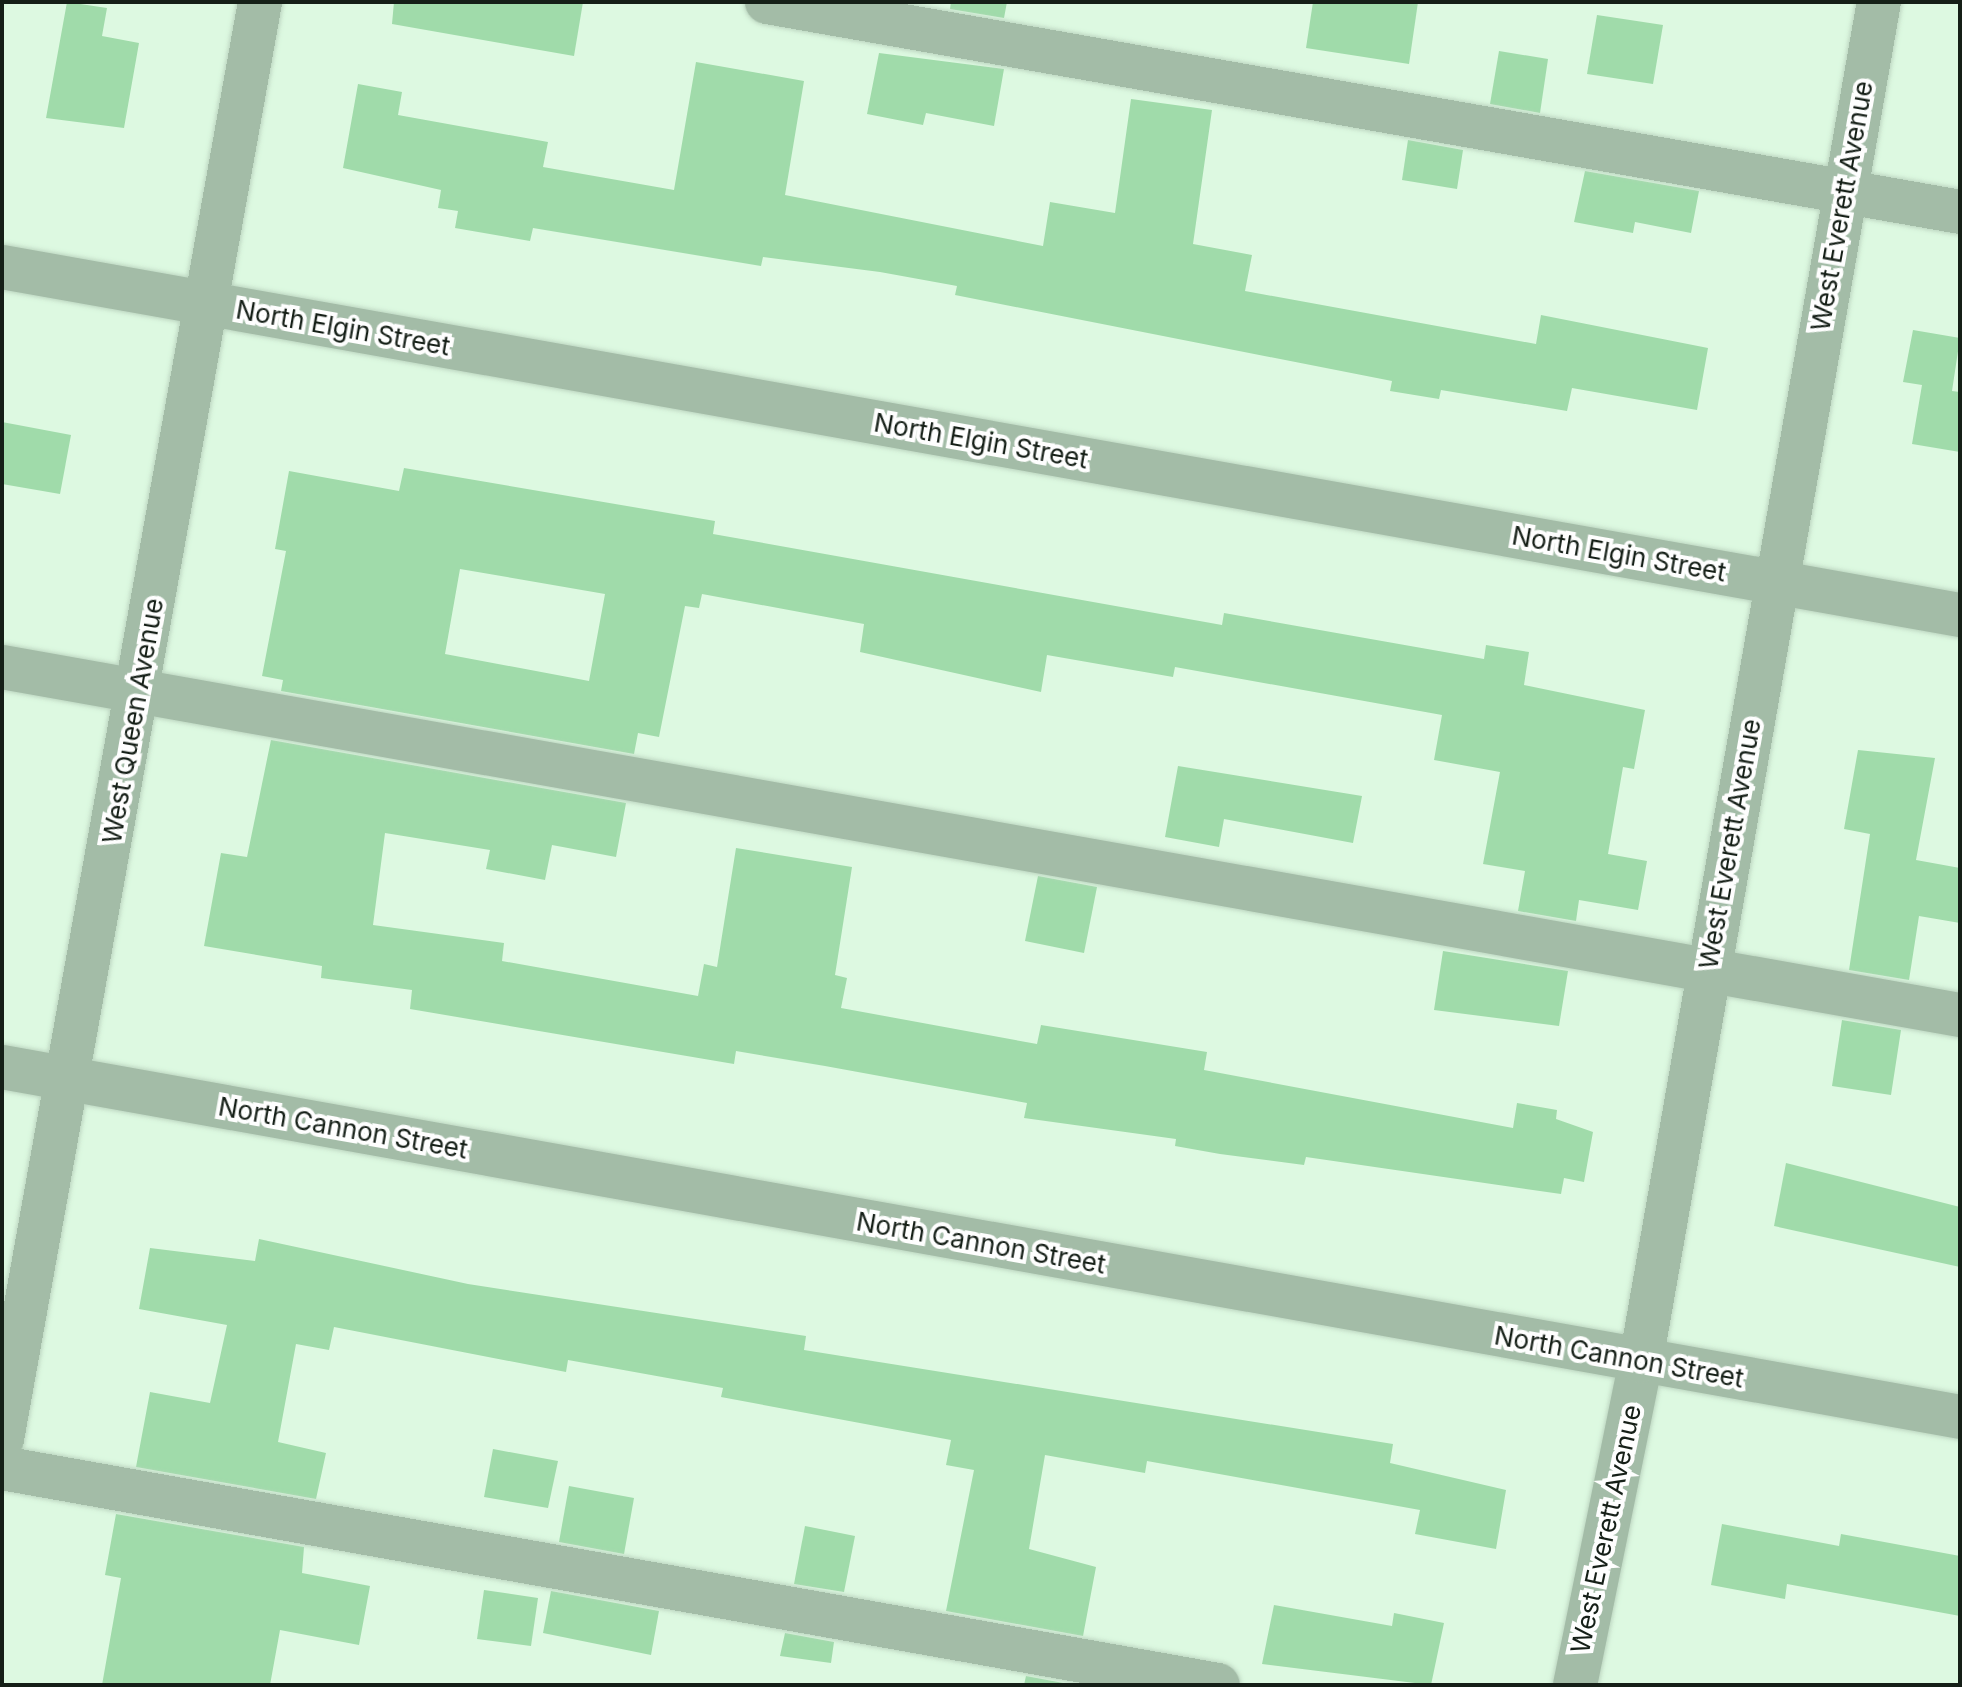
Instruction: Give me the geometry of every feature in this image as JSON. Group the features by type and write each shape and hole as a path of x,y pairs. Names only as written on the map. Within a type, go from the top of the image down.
{"street":[{"name":"West Queen Avenue","path":"2,1439 72,1080 260,2"},
{"path":"767,2 1960,212"},
{"name":"West Everett Avenue","path":"1575,1685 1641,1361 1879,2"},
{"name":"North Elgin Street","path":"2,267 1960,615"},
{"path":"2,667 1960,1015"},
{"name":"North Cannon Street","path":"2,1067 1960,1417"},
{"path":"2,1468 1218,1685"}],"building":[{"path":"67,2 107,8 102,36 139,43 124,128 46,118"},
{"path":"394,2 583,2 574,56 392,24"},
{"path":"951,2 1007,2 1004,18 950,9"},
{"path":"1313,2 1418,2 1409,64 1306,48"},
{"path":"1597,15 1663,25 1653,84 1587,74"},
{"path":"1499,51 1548,59 1540,113 1490,104"},
{"path":"879,53 1004,69 994,126 926,113 923,125 867,114"},
{"path":"696,62 804,81 785,195 1043,246 1050,202 1115,213 1131,99 1212,110 1193,244 1252,255 1245,291 1536,344 1541,315 1708,348 1697,410 1572,388 1567,411 1441,390 1439,399 1390,391 1392,381 955,295 957,286 880,272 763,257 761,266 533,228 530,241 455,228 458,211 438,208 441,190 343,168 358,84 402,92 398,115 548,142 543,167 674,190"},
{"path":"1408,140 1463,150 1457,189 1402,180"},
{"path":"1585,171 1699,191 1691,233 1635,222 1633,233 1574,222"},
{"path":"1913,330 1960,338 1952,391 1960,392 1960,452 1912,444 1922,385 1903,382"},
{"path":"2,422 71,435 60,494 2,484"},
{"path":"404,468 715,521 713,534 1222,625 1224,613 1484,659 1486,645 1529,652 1524,685 1645,710 1634,769 1623,767 1608,854 1647,861 1638,910 1579,900 1576,921 1518,911 1525,871 1483,864 1500,772 1434,760 1442,715 1175,667 1173,677 1047,655 1041,692 860,652 864,624 702,594 699,608 685,606 659,737 638,733 634,754 281,691 283,680 262,676 286,551 275,549 289,471 399,491","holes":["460,569 605,594 589,681 445,654"]},
{"path":"271,740 626,803 616,857 552,845 545,880 486,869 490,850 385,833 373,925 504,943 502,961 698,996 704,964 717,967 736,848 852,867 835,975 847,978 841,1008 1037,1044 1041,1025 1207,1052 1204,1070 1513,1128 1517,1103 1557,1110 1556,1119 1593,1132 1584,1182 1564,1178 1561,1194 1306,1157 1304,1165 1220,1154 1175,1146 1176,1139 1024,1118 1027,1103 825,1066 736,1051 734,1064 410,1009 412,990 321,978 322,966 204,946 221,853 247,857"},
{"path":"1858,750 1935,758 1916,860 1960,868 1960,923 1919,916 1909,980 1849,970 1870,834 1844,829"},
{"path":"1178,766 1362,796 1353,843 1224,819 1219,847 1165,837"},
{"path":"1038,876 1097,887 1084,953 1025,941"},
{"path":"1443,951 1568,971 1559,1026 1434,1010"},
{"path":"1842,1020 1901,1030 1891,1095 1832,1086"},
{"path":"1786,1163 1960,1207 1960,1267 1774,1226"},
{"path":"259,1239 468,1284 806,1336 804,1350 1393,1444 1390,1463 1506,1490 1496,1549 1415,1534 1420,1510 1147,1461 1145,1473 1045,1455 1029,1549 1096,1567 1083,1636 946,1611 974,1470 946,1465 951,1440 721,1397 723,1388 568,1360 566,1372 334,1327 329,1350 296,1344 278,1442 326,1453 316,1499 136,1467 150,1392 210,1403 227,1325 139,1309 150,1248 255,1261"},
{"path":"493,1449 558,1461 548,1508 484,1497"},
{"path":"569,1486 634,1498 624,1554 559,1542"},
{"path":"116,1514 304,1547 302,1573 370,1586 359,1645 280,1630 270,1685 102,1685 121,1578 105,1575"},
{"path":"1722,1524 1839,1546 1841,1534 1960,1556 1960,1616 1787,1584 1785,1599 1711,1585"},
{"path":"805,1526 855,1536 844,1592 794,1584"},
{"path":"484,1590 538,1598 531,1646 477,1639"},
{"path":"551,1591 659,1611 651,1655 543,1633"},
{"path":"1274,1605 1392,1626 1394,1613 1444,1623 1431,1685 1262,1664"},
{"path":"785,1633 834,1642 831,1663 780,1656"},
{"path":"1026,1676 1074,1685 1024,1685"}]}
